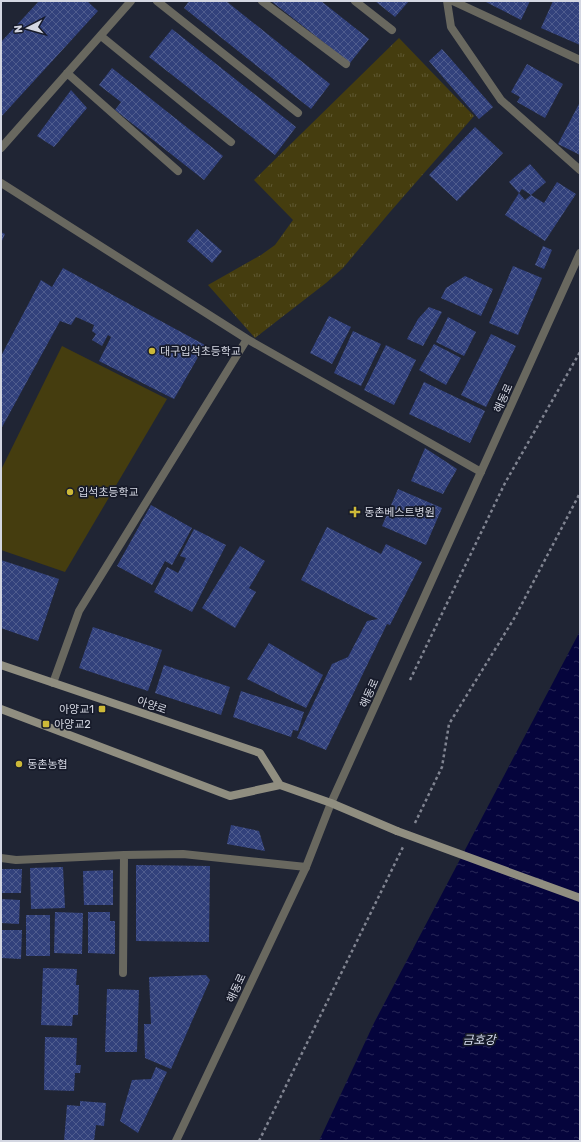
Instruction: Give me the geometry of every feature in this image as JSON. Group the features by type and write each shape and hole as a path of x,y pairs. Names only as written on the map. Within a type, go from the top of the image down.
{"main road":[{"name":"아양로","path":"1,665 260,753 280,785"},
{"path":"1,709 230,796 280,785 331,803 397,831 580,898"}],"street":[{"path":"1,148 131,1"},
{"path":"157,1 298,113"},
{"path":"262,1 346,64"},
{"path":"355,1 392,30"},
{"path":"447,1 451,27 501,100 580,170"},
{"path":"453,1 580,60"},
{"path":"101,36 230,142"},
{"path":"67,73 178,171"},
{"path":"1,183 248,339 481,472"},
{"name":"해동로","path":"176,1141 306,867 331,803 580,253"},
{"path":"53,683 79,611 248,339"},
{"path":"1,858 16,860 124,854 183,854 306,867"},
{"path":"123,973 124,854"}],"path":[{"path":"410,680 505,484 580,352"},
{"path":"415,823 442,767 449,724 515,617 580,493"},
{"path":"259,1141 404,844"}],"green space":[{"path":"399,38 474,116 343,268 255,338 208,285 261,255 275,245 293,220 254,180"},
{"path":"62,346 167,399 65,572 1,550 1,470"}],"water":[{"name":"금호강","path":"580,631 580,1141 319,1141 374,1023"}],"building":[{"path":"39,1 87,1 98,11 1,117 1,42"},
{"path":"189,1 226,1 330,84 311,109 184,8"},
{"path":"271,1 321,1 369,39 350,63"},
{"path":"375,1 409,1 395,17"},
{"path":"484,1 530,1 521,20"},
{"path":"553,1 580,1 580,45 541,28"},
{"path":"172,29 296,127 275,155 149,57"},
{"path":"442,49 493,107 479,119 429,61"},
{"path":"527,64 563,84 545,118 517,102 520,97 511,92"},
{"path":"112,68 223,156 204,180 115,110 121,102 99,85"},
{"path":"71,90 87,108 54,147 37,136"},
{"path":"580,102 580,155 558,144"},
{"path":"475,127 503,153 457,201 429,175"},
{"path":"530,164 546,182 531,195 522,189 519,193 509,182"},
{"path":"557,182 576,194 545,241 505,215 519,193 525,200 531,195 544,203"},
{"path":"197,229 222,251 212,263 187,241"},
{"path":"1,232 5,234 1,243"},
{"path":"543,246 552,250 544,269 535,265"},
{"path":"513,266 542,278 518,335 489,323"},
{"name":"대구입석초등학교","path":"63,268 205,345 174,399 99,361 111,337 108,335 102,346 92,340 96,334 92,331 94,325 76,317 71,325 60,321 1,429 1,356 41,280 52,287"},
{"path":"465,276 493,289 481,316 441,298 446,288"},
{"path":"429,307 442,312 423,346 407,339 418,319"},
{"path":"329,316 351,327 332,364 310,353"},
{"path":"448,317 476,332 464,356 436,342"},
{"path":"353,331 381,344 361,386 334,373"},
{"path":"491,334 516,346 486,407 461,395"},
{"path":"434,344 461,358 446,385 419,370"},
{"path":"386,345 416,360 394,405 364,390"},
{"path":"424,382 485,411 470,443 409,414"},
{"path":"425,448 457,469 443,494 411,481"},
{"path":"398,489 442,508 426,545 382,526"},
{"path":"151,505 192,528 172,565 165,561 152,585 117,566"},
{"path":"327,527 381,554 386,544 422,562 390,625 387,624 326,750 297,738 332,664 348,657 367,621 378,619 301,580"},
{"path":"194,529 226,545 192,612 154,592 167,567 178,573 186,558 180,556"},
{"path":"240,546 265,561 249,588 256,592 235,628 202,608"},
{"path":"1,560 59,579 38,641 1,628"},
{"path":"93,627 162,650 148,691 79,668"},
{"path":"269,643 323,675 306,708 247,679"},
{"path":"164,665 230,687 221,715 155,693"},
{"path":"241,691 304,712 298,731 293,730 291,737 233,717"},
{"path":"231,825 259,831 265,851 227,844"},
{"path":"136,865 210,866 209,942 136,941"},
{"path":"63,867 65,908 31,909 30,868"},
{"path":"1,869 22,869 21,893 1,893"},
{"path":"113,870 113,905 84,905 83,871"},
{"path":"1,899 20,900 19,924 1,923"},
{"path":"55,912 83,913 82,954 54,953"},
{"path":"88,912 110,912 110,921 115,921 115,954 88,953"},
{"path":"26,915 50,915 50,956 26,956"},
{"path":"1,930 22,930 21,959 1,958"},
{"path":"43,968 77,969 76,985 79,985 78,1015 73,1015 72,1026 41,1025"},
{"path":"206,975 210,980 171,1069 145,1058 144,1024 151,1024 149,977"},
{"path":"107,989 139,990 137,1052 105,1052"},
{"path":"45,1037 77,1038 76,1065 81,1065 80,1073 75,1073 74,1091 44,1090"},
{"path":"156,1067 167,1072 138,1133 120,1121 132,1080 151,1079"},
{"path":"80,1101 106,1103 104,1126 96,1125 94,1141 64,1141 67,1105 80,1106"}],"place":[{"name":"대구입석초등학교","path":"152,351"},
{"name":"입석초등학교","path":"70,492"},
{"name":"동촌베스트병원","path":"355,512"},
{"name":"아양교1","path":"102,709"},
{"name":"아양교2","path":"46,724"},
{"name":"동촌농협","path":"19,764"}]}
